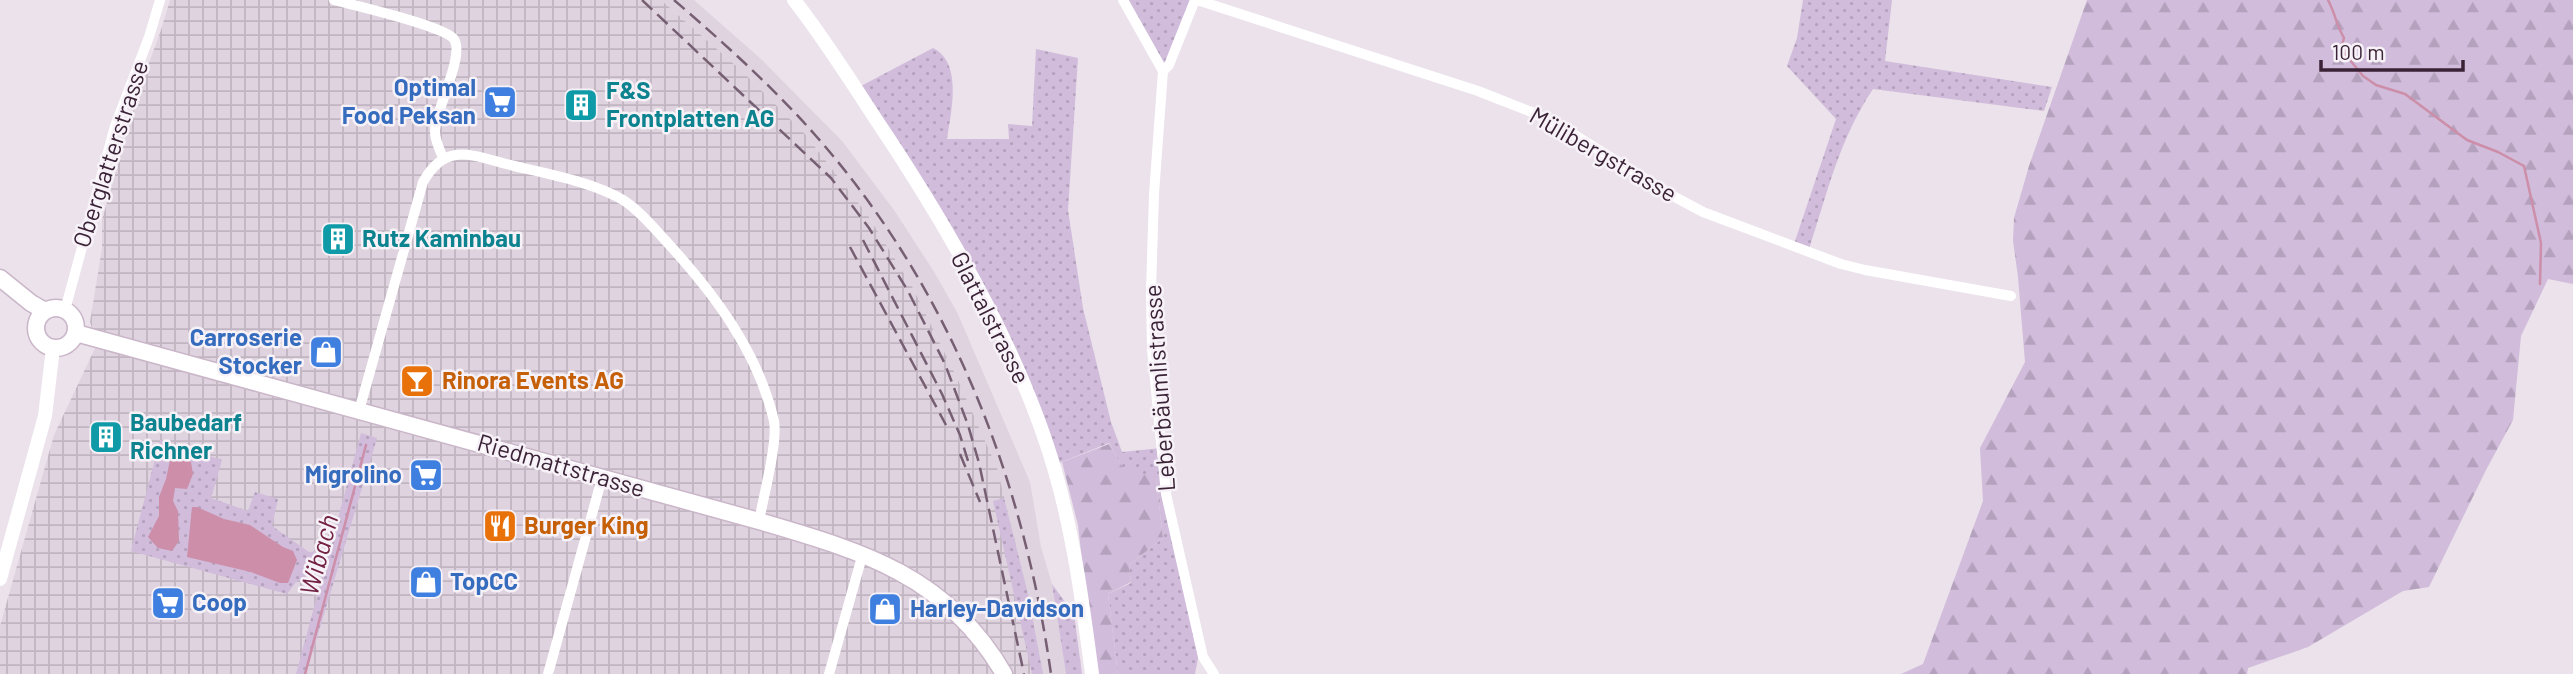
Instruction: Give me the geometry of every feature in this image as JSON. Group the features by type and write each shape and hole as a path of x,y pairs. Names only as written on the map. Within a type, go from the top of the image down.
{"main road":[{"path":"0,278 31,303 41,316"},
{"path":"0,291 41,316"},
{"path":"55,308 65,310 76,322 76,333 70,343 53,348 42,343 36,327 41,316 55,308"},
{"name":"Riedmattstrasse","path":"76,333 759,521 863,553 902,572 946,604 978,637 1004,674"}],"street":[{"name":"Oberglatterstrasse","path":"65,310 115,126 160,0"},
{"path":"334,0 438,29 454,39 457,46 455,60 434,131 443,158"},
{"name":"Glattalstrasse","path":"794,0 901,156 1000,332 1031,400 1055,470 1068,523 1091,674"},
{"path":"1123,0 1163,71 1169,65 1196,0"},
{"name":"Mülibergstrasse","path":"1196,0 1478,91 1534,113 1703,212 1841,264 2011,296"},
{"name":"Leberbäumlistrasse","path":"1163,71 1154,194 1152,349 1166,494 1203,657 1214,674"},
{"path":"359,411 423,182 430,169 443,158 467,153 606,191 640,213 685,262 727,316 748,353 768,400 775,425 769,474 759,521"},
{"path":"0,579 45,416 53,348"},
{"path":"548,674 602,478"},
{"path":"829,674 863,553"}],"shaded area":[{"path":"170,0 661,0 743,72 805,134 867,214 913,288 997,468 1028,594 1043,674 0,674 0,626 54,435 97,344 90,322 102,248 102,220 140,87"},
{"path":"661,0 694,0 761,59 842,141 894,210 933,270 957,312 1030,482 1041,547 1052,584 1066,674 1043,674 1028,594 957,378 913,288 867,214 805,134 743,72"},
{"path":"180,456 191,462 193,474 187,489 175,488 173,501 178,511 179,541 172,551 158,548 148,537 159,516 159,497 170,460"},
{"path":"192,507 250,525 293,551 297,560 288,583 187,557"}],"green space":[{"path":"1125,0 1193,0 1163,68"},
{"path":"1803,0 1892,0 1885,61 2052,87 2044,111 1873,89 1843,147 1809,249 1794,244 1836,119 1787,66 1797,38"},
{"path":"2087,0 2573,0 2573,284 2548,279 2521,336 2513,420 2429,587 2403,591 2308,647 2248,668 2247,674 1901,674 1923,664 1983,501 1980,448 2025,362 2013,241 2014,218 2029,166"},
{"path":"933,48 942,55 952,76 947,139 1009,139 1008,124 1032,126 1036,49 1078,58 1068,210 1083,308 1111,422 1122,452 1161,448 1199,653 1195,674 1118,674 1108,594 1131,583 1129,565 1163,538 1156,479 1123,469 1109,443 1059,463 1036,398 861,86"},
{"path":"361,433 377,438 306,674 296,674"},
{"path":"160,440 222,460 211,498 248,511 255,492 278,499 272,526 309,552 317,551 309,573 296,582 287,594 131,551"},
{"path":"1109,444 1123,468 1156,478 1163,538 1129,565 1131,582 1108,594 1118,674 1095,674 1078,525 1062,462"},
{"path":"1004,498 1028,594 1043,674 1032,674 993,501"},
{"path":"1052,584 1074,614 1082,674 1066,674"}],"waterway":[{"path":"2328,0 2344,38 2341,49 2363,76 2376,85 2405,94 2467,140 2524,166 2541,243 2540,284"},
{"name":"Wibach","path":"305,674 366,445"}],"railway":[{"path":"642,0 831,178 869,228 908,291 945,364 968,425 979,463 1024,674"},
{"path":"674,0 748,66 816,136 863,194 905,256 941,320 973,387 999,457 1021,528 1038,600 1051,674"},
{"path":"863,240 942,394 968,461"},
{"path":"850,247 946,425"},
{"path":"960,454 980,502"}],"place":[{"name":"Optimal Food Peksan","path":"500,102"},
{"name":"F&S Frontplatten AG","path":"581,105"},
{"name":"Rutz Kaminbau","path":"338,239"},
{"name":"Carroserie Stocker","path":"326,352"},
{"name":"Rinora Events AG","path":"417,381"},
{"name":"Baubedarf Richner","path":"106,437"},
{"name":"Migrolino","path":"426,475"},
{"name":"Burger King","path":"500,526"},
{"name":"TopCC","path":"426,582"},
{"name":"Coop","path":"168,603"},
{"name":"Harley-Davidson","path":"885,609"}]}
